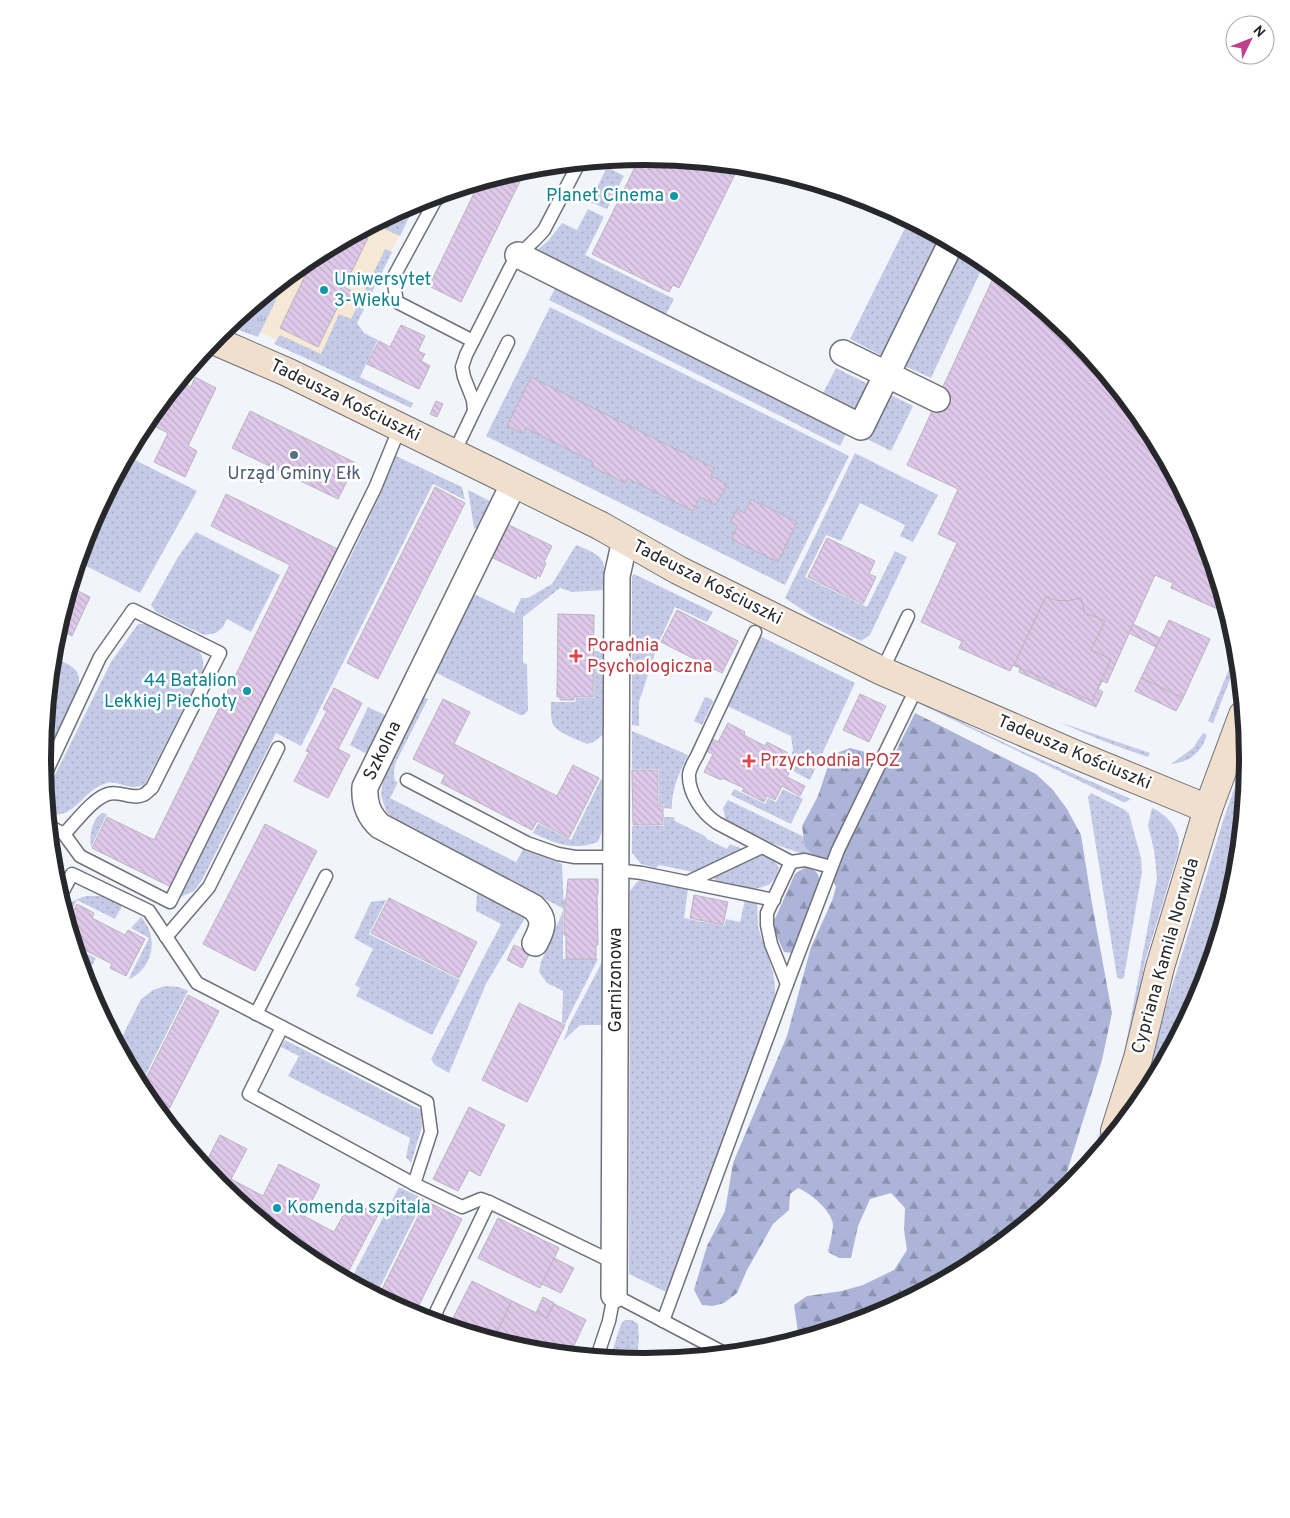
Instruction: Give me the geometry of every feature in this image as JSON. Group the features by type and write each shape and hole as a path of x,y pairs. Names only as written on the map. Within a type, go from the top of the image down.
{"street":[{"path":"518,255 861,427 948,249"},
{"name":"Tadeusza Kościuszki","path":"221,343 287,372 454,453 601,526 678,570 917,687 1208,809"},
{"path":"843,353 937,399"},
{"name":"Szkolna","path":"514,483 364,787 364,797 370,816 380,826 533,906 538,912 542,925 541,932 535,943"},
{"name":"Garnizonowa","path":"613,1302 617,576 625,540"},
{"name":"Cypriana Kamila Norwida","path":"1120,1114 1138,1058 1160,967 1208,809 1238,730"}],"lane":[{"path":"474,411 473,400 462,367 466,355 511,266 518,255 544,230 576,169"},
{"path":"434,204 393,278 397,302 473,341"},
{"path":"454,453 508,342"},
{"path":"55,829 64,834 80,856 170,902 372,496 400,427"},
{"path":"51,762 100,657 133,610 220,653 152,788 142,795 134,796 109,793 97,800 64,834"},
{"path":"882,670 908,616"},
{"path":"755,632 689,772 694,795 709,817 762,847 791,862 805,860 831,867"},
{"path":"663,1321 831,867 917,687"},
{"path":"166,937 209,887 278,748"},
{"path":"407,780 527,843 558,854 616,864 642,873 774,900"},
{"path":"688,882 762,847"},
{"path":"787,984 772,944 767,925 767,913 791,862"},
{"path":"65,887 72,874 149,911 197,984 427,1102 431,1132 414,1184"},
{"path":"256,1014 326,876"},
{"path":"282,1027 249,1094 414,1184 462,1207 481,1200 489,1202 614,1263"},
{"path":"436,1314 489,1202"},
{"path":"599,1350 613,1302 663,1321 716,1349"}],"shaded area":[{"path":"410,213 333,367 242,323 284,288 315,265 382,226"}],"green space":[{"path":"607,167 624,176 607,209 590,202"},
{"path":"588,209 604,217 585,255 674,299 663,320 532,254 548,241 562,223 577,230"},
{"path":"411,213 400,236 380,227"},
{"path":"906,225 940,244 884,357 850,339"},
{"path":"385,249 392,252 357,323 364,333 378,340 360,377 413,403 411,408 274,344 280,335 321,354 339,314 351,319"},
{"path":"955,253 981,270 931,378 900,364"},
{"path":"557,285 848,430 840,446 549,300"},
{"path":"280,291 258,337 236,329"},
{"path":"550,307 849,456 785,585 486,436"},
{"path":"836,368 870,385 855,415 821,397"},
{"path":"885,392 913,406 891,451 863,437"},
{"path":"855,453 938,495 913,542 900,536 905,525 860,503 841,541 826,535 805,577 867,607 895,551 907,557 870,635 861,641 813,617 785,598"},
{"path":"396,456 462,487 465,500 433,484 301,746 276,733 202,880 194,891 179,898 351,556"},
{"path":"133,459 197,491 140,593 84,565 112,496"},
{"path":"468,490 492,502 479,530 474,528"},
{"path":"196,532 280,575 251,632 227,619 223,627 216,633 204,635 156,612 151,605 178,557"},
{"path":"576,545 601,559 605,572 605,590 572,592 560,588 523,617 523,663 527,664 528,711 520,715 435,672 474,594 514,613 521,598 528,598 552,584"},
{"path":"634,574 713,612 707,622 675,607 658,644 639,702 639,726 632,725 632,576"},
{"path":"138,624 148,624 194,645 202,656 203,670 145,784 133,787 114,783 104,784 96,788 67,812 54,815 52,781 111,662"},
{"path":"760,636 855,683 810,780 793,771 797,763 790,759 793,750 791,736 727,706"},
{"path":"594,651 605,651 605,733 594,742 587,744 556,729 551,718 551,702 575,702 576,698 594,698"},
{"path":"60,660 70,665 77,672 79,676 78,689 52,745 56,682"},
{"path":"1231,664 1232,673 1213,723 1208,721"},
{"path":"423,697 428,699 396,762 394,776 395,781 398,782 390,798 516,862 524,848 562,864 564,909 395,820 386,811 381,795 384,778"},
{"path":"705,697 713,702 702,725 694,721"},
{"path":"919,701 1017,749 1131,799 1123,802 918,703"},
{"path":"368,707 387,716 371,750 365,753 350,745"},
{"path":"915,713 1036,774 1053,790 1067,809 1081,835 1112,1013 1102,1060 1065,1179 1006,1230 975,1253 942,1273 908,1292 872,1308 798,1333 794,1305 807,1296 842,1291 863,1285 894,1270 907,1250 904,1230 905,1208 891,1193 870,1199 858,1226 851,1258 839,1258 828,1252 833,1224 828,1213 814,1198 798,1188 790,1194 789,1210 773,1224 747,1270 737,1293 724,1303 713,1306 702,1305 694,1290 707,1246 725,1211 733,1163 787,1036 811,947 832,901 836,887 829,870 805,847 802,826 818,796 828,766 837,753 850,748 887,758 896,751"},
{"path":"1059,722 1150,753 1148,757 1136,753"},
{"path":"632,731 688,755 679,774 672,809 664,808 664,804 659,804 659,769 632,769"},
{"path":"1203,733 1207,735 1205,741 1194,756 1171,764 1193,748"},
{"path":"1238,777 1234,836 1219,913 1194,986 1178,1022 1142,1084"},
{"path":"601,779 604,781 604,826 598,842 589,845 572,846 533,833 538,823 571,840"},
{"path":"734,789 765,804 768,798 776,802 783,789 803,799 791,824 731,795"},
{"path":"1091,793 1125,810 1129,814 1141,858 1142,872 1124,977 1122,979 1117,977 1088,797"},
{"path":"728,800 821,845 815,858 762,840 726,822 723,808"},
{"path":"1152,808 1166,817 1178,835 1178,853 1145,961 1128,1052 1101,1138 1096,1144 1125,1049 1157,878 1154,850 1148,825"},
{"path":"102,813 107,814 91,847 92,828 96,819"},
{"path":"664,817 674,817 675,821 727,849 730,844 745,850 698,873 659,865 656,868 641,864 632,853 632,826 664,826"},
{"path":"757,853 770,858 779,868 776,877 769,885 755,889 717,881 711,876"},
{"path":"806,867 817,873 819,881 794,949 792,953 784,952 775,932 774,921 794,876"},
{"path":"643,879 688,889 684,918 724,926 726,919 740,922 745,900 757,903 759,930 775,984 774,1002 670,1287 666,1292 629,1274 630,891 637,882"},
{"path":"477,893 525,918 486,984 449,1073 435,1065 431,1059 501,924 476,911"},
{"path":"104,896 123,904 115,919 77,900 71,912 69,905 80,898"},
{"path":"386,900 369,934 460,980 432,1035 356,996 360,988 355,985 373,949 354,938 371,902"},
{"path":"563,911 563,959 598,959 565,1024 562,1022 563,991 547,983 539,972 541,962"},
{"path":"141,917 150,933 151,951 144,967 130,979 149,938 131,928"},
{"path":"84,952 96,958 90,969"},
{"path":"602,962 605,962 602,1025 580,1025 563,1041 568,1027"},
{"path":"165,986 179,987 188,991 144,1078 121,1039 141,999 153,990"},
{"path":"285,1040 421,1110 422,1127 411,1163 406,1157 410,1138 288,1076 299,1056 281,1047"},
{"path":"399,1187 424,1199 379,1289 387,1294 353,1276"},
{"path":"625,1320 632,1320 638,1324 637,1353 612,1351 621,1324"}],"building":[{"path":"636,165 684,167 736,172 679,288 673,285 669,292 592,254"},
{"path":"521,179 461,302 429,286 476,190"},
{"name":"Uniwersytet 3-Wieku","path":"364,236 368,238 344,287 353,292 348,303 341,300 318,347 280,328 308,271"},
{"path":"993,278 1065,339 1116,398 1139,429 1178,496 1194,532 1220,610 1171,588 1173,583 1155,575 1107,683 1102,681 1098,689 1103,692 1096,707 1019,672 1020,668 1013,665 1010,671 959,648 962,641 921,622 957,543 938,534 958,489 907,465 932,411 936,413 941,402 941,391"},
{"path":"401,325 425,336 418,351 425,354 421,361 430,366 419,389 367,364 379,341 390,347"},
{"path":"195,377 216,388 188,446 197,451 185,477 154,462 168,433 153,426 185,384 191,387"},
{"path":"531,377 714,468 711,476 727,484 716,505 700,497 693,511 627,478 625,483 591,466 593,462 526,428 523,434 507,426"},
{"path":"436,401 443,404 437,417 430,414"},
{"name":"Urząd Gminy Ełk","path":"250,411 356,463 338,499 232,448"},
{"path":"435,487 465,503 378,679 347,663"},
{"name":"44 Batalion Lekkiej Piechoty","path":"226,494 338,549 171,887 92,848 107,817 154,840 290,565 211,526"},
{"path":"751,499 797,522 778,562 731,539 738,526 730,522 737,509 744,513"},
{"path":"507,524 552,546 544,562 546,563 540,577 537,575 536,579 491,557"},
{"path":"827,538 875,561 869,574 876,577 863,604 808,577"},
{"path":"76,590 90,597 72,636 65,633"},
{"path":"1046,596 1055,600 1066,601 1081,598 1085,613 1105,621 1091,650 1111,659 1092,701 1014,665"},
{"path":"677,610 738,641 722,673 661,642"},
{"name":"Poradnia Psychologiczna","path":"558,614 594,615 593,697 574,697 574,700 560,700 560,697 557,697"},
{"path":"1169,620 1210,639 1183,698 1141,678"},
{"path":"1133,624 1160,638 1156,647 1129,633"},
{"path":"1141,678 1183,698 1176,711 1135,691"},
{"path":"334,688 362,703 338,749 350,755 328,798 294,781 309,752 306,751 327,711 323,709"},
{"path":"860,694 886,706 869,742 843,730"},
{"path":"443,699 470,712 454,744 557,796 573,765 599,778 569,838 537,821 532,830 441,783 445,775 413,759"},
{"name":"Przychodnia POZ","path":"728,723 745,732 744,735 765,746 767,742 788,753 785,759 794,764 787,777 805,786 800,796 782,786 775,800 767,796 764,802 742,791 744,788 704,772 713,754 706,751 712,739 718,742"},
{"path":"632,770 658,770 658,805 663,805 663,825 633,825"},
{"path":"265,824 317,851 255,971 203,944"},
{"path":"568,879 598,879 598,945 596,945 596,959 566,959 564,900 566,900"},
{"path":"694,895 728,902 723,925 690,918"},
{"path":"389,898 477,942 459,978 371,933"},
{"path":"77,904 94,913 92,918 125,935 128,930 145,939 126,976 110,968 112,964 83,949 71,914"},
{"path":"514,945 530,953 522,968 507,960"},
{"path":"188,995 219,1011 168,1112 145,1080"},
{"path":"519,1003 565,1025 527,1102 482,1080"},
{"path":"469,1107 505,1125 480,1176 469,1170 458,1191 433,1179"},
{"name":"Komenda szpitala","path":"220,1135 247,1149 231,1179 263,1196 279,1164 320,1185 304,1216 334,1232 351,1201 378,1215 348,1273 315,1253 284,1230 225,1179 207,1159"},
{"path":"426,1201 462,1219 418,1307 382,1289"},
{"path":"498,1218 559,1248 540,1288 478,1258"},
{"path":"554,1258 574,1268 561,1293 542,1284"},
{"path":"472,1281 512,1301 496,1334 452,1320"},
{"path":"543,1297 554,1303 547,1318 536,1313"},
{"path":"512,1301 547,1318 554,1304 586,1320 573,1348 496,1334"}],"place":[{"name":"Planet Cinema","path":"674,196"},
{"name":"Uniwersytet 3-Wieku","path":"324,290"},
{"name":"Urząd Gminy Ełk","path":"294,455"},
{"name":"Poradnia Psychologiczna","path":"576,656"},
{"name":"44 Batalion Lekkiej Piechoty","path":"247,691"},
{"name":"Przychodnia POZ","path":"749,761"},
{"name":"Komenda szpitala","path":"277,1208"}]}
